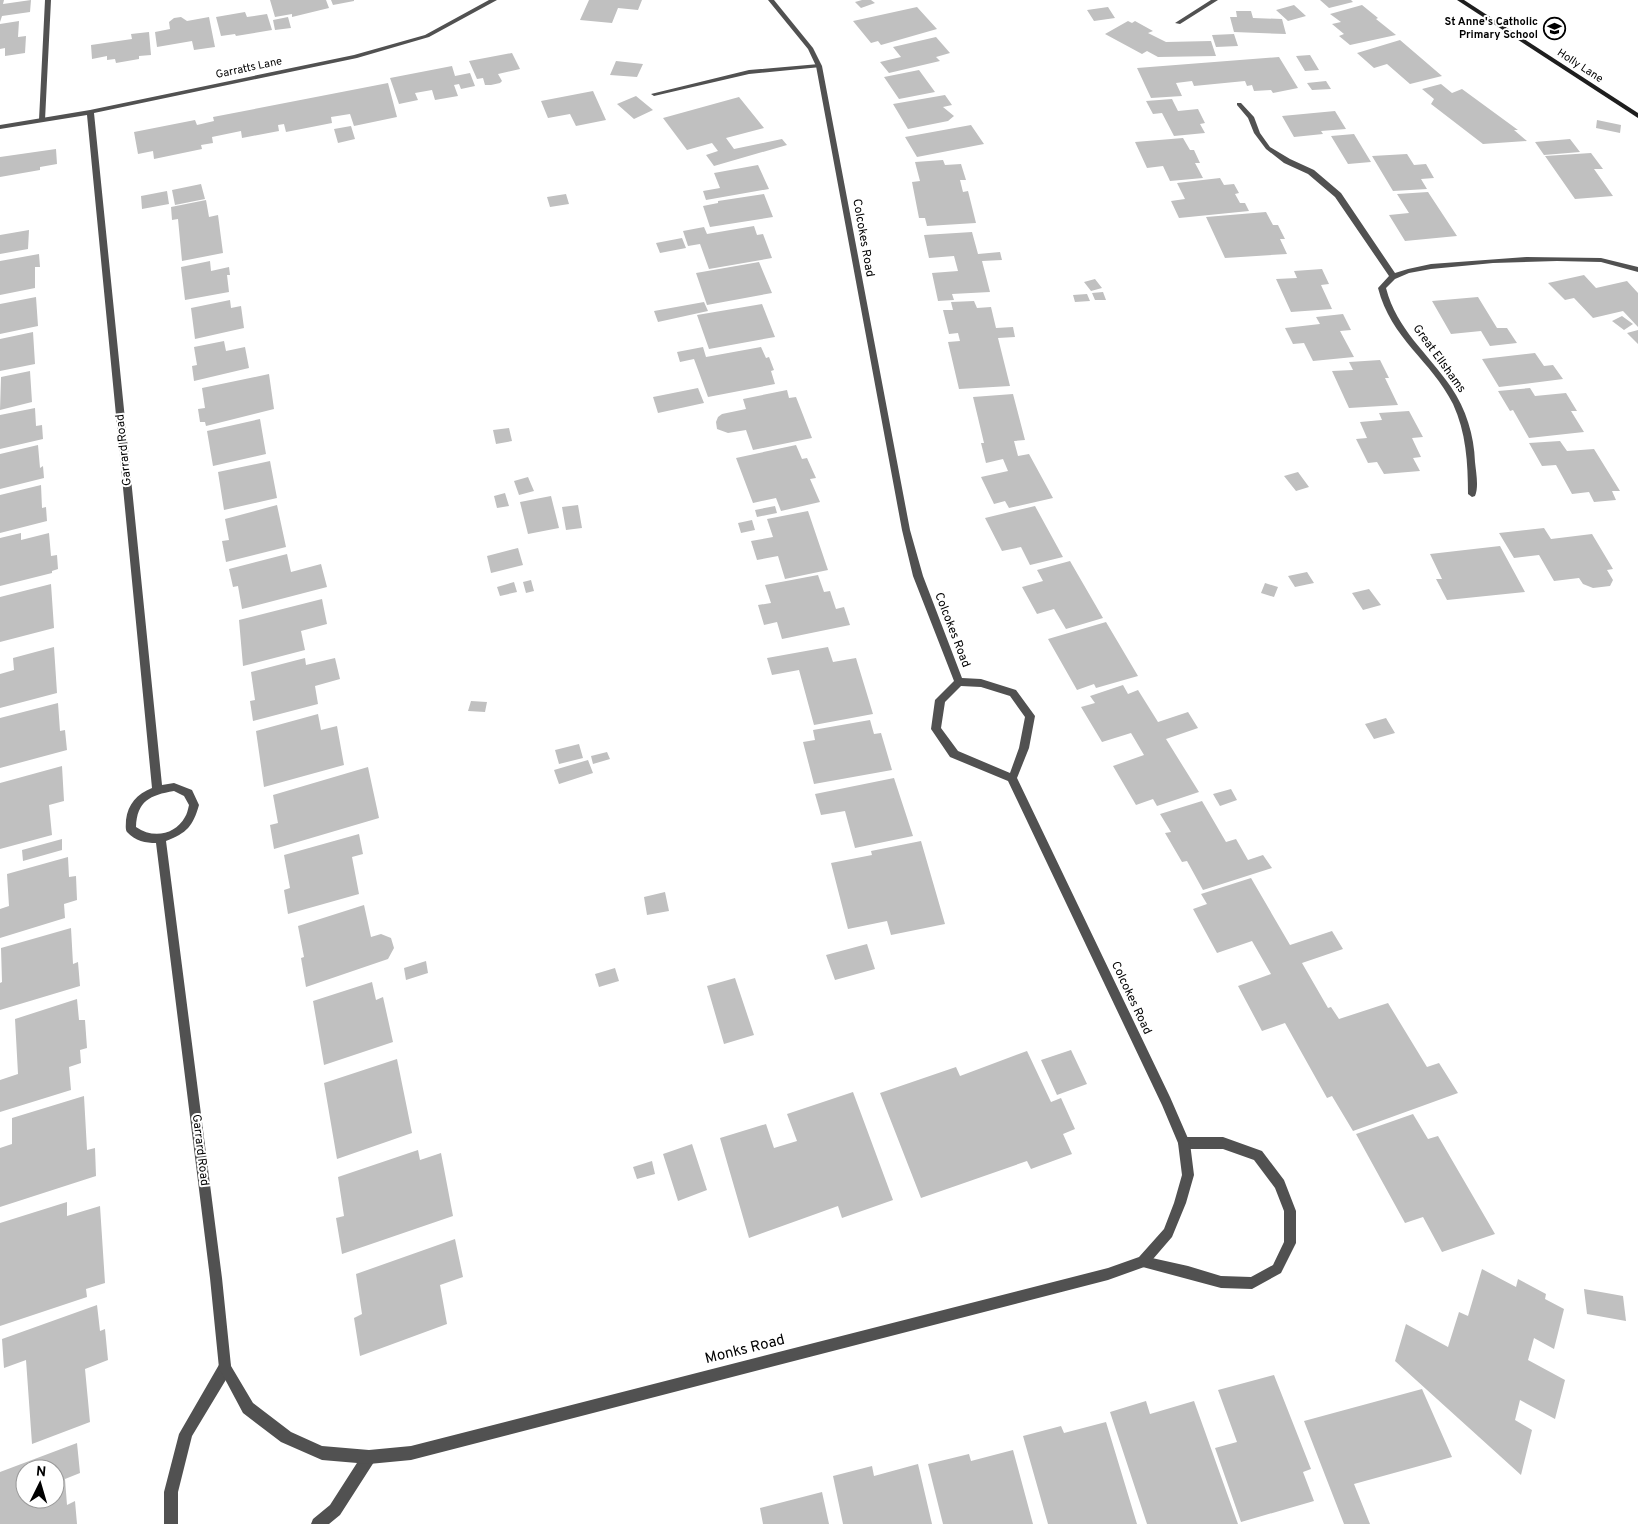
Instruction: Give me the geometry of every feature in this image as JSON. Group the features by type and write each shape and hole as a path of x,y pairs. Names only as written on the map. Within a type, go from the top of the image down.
{"main road":[{"name":"Holly Lane","path":"1460,0 1638,116"}],"street":[{"path":"42,120 48,0"},
{"name":"Garratts Lane","path":"0,127 90,112 355,57 427,36 494,0"},
{"name":"Colcokes Road","path":"771,0 811,49 819,66 906,530 918,576 959,682 940,700 936,729 954,754 1012,778 1184,1142 1188,1175 1180,1202"},
{"path":"1178,23 1215,0"},
{"path":"654,94 749,72 819,66"},
{"path":"1239,104 1251,117 1257,133 1268,148 1287,161 1311,172 1338,195 1394,277 1421,268 1561,259 1603,260 1638,270"},
{"name":"Garrard Road","path":"90,112 157,789"},
{"name":"Great Ellshams","path":"1394,277 1382,288 1384,301 1394,319 1455,400 1467,428 1472,460 1472,494"},
{"path":"959,682 980,683 1013,693 1030,716 1022,761 1012,778"},
{"path":"174,787 188,793 194,805 190,819 184,826 178,832 161,839 143,838 131,829 130,814 140,799 157,789 174,787"},
{"name":"Garrard Road","path":"161,839 216,1278 225,1368 248,1408 286,1437"},
{"path":"1142,1262 1188,1272 1221,1282 1252,1283 1277,1269 1290,1243 1290,1211 1280,1184 1258,1155 1223,1143 1184,1142"},
{"name":"Monks Road","path":"286,1437 322,1453 369,1457 411,1453 1108,1274 1142,1262 1168,1233 1180,1202"},
{"path":"171,1524 171,1492 186,1434 225,1368"},
{"path":"318,1524 335,1510 369,1457"}],"building":[{"path":"0,0 4,0 3,4 31,0 30,12 2,16 0,22"},
{"path":"270,0 326,0 329,8 292,17 292,14 275,17"},
{"path":"331,0 354,0 354,1 333,5"},
{"path":"589,0 642,0 638,10 618,8 612,23 580,20"},
{"path":"871,0 875,3 861,8 855,2"},
{"path":"1320,0 1351,0 1353,2 1329,8"},
{"path":"1294,5 1306,16 1288,21 1276,10"},
{"path":"1362,5 1396,35 1350,45 1339,36 1344,34 1332,24 1341,22 1330,14"},
{"path":"917,7 937,29 881,45 878,41 871,43 853,21"},
{"path":"1108,7 1115,18 1094,21 1087,10"},
{"path":"1236,11 1251,11 1253,18 1282,19 1286,34 1234,32 1230,17 1237,17"},
{"path":"245,12 247,17 267,14 272,30 236,36 235,34 221,36 216,17"},
{"path":"181,17 187,21 209,17 215,47 194,50 192,41 157,47 155,32 170,29 169,22 174,18"},
{"path":"288,17 291,28 275,30 273,20"},
{"path":"19,21 18,37 26,36 25,53 5,56 5,48 0,49 0,24"},
{"path":"1128,21 1132,23 1135,21 1153,31 1148,33 1166,42 1211,41 1216,56 1158,57 1147,51 1142,54 1105,34"},
{"path":"149,32 151,55 139,56 139,59 116,63 115,59 107,60 107,56 92,59 91,45 132,39 131,34"},
{"path":"1234,34 1238,46 1216,47 1212,35"},
{"path":"936,37 950,53 936,57 940,61 889,73 880,62 901,57 893,47"},
{"path":"1400,40 1442,76 1410,84 1387,64 1374,68 1357,53"},
{"path":"512,53 520,69 498,74 502,81 491,85 485,85 483,78 477,79 469,61"},
{"path":"1310,55 1319,70 1305,71 1296,56"},
{"path":"1279,57 1298,88 1273,93 1271,90 1254,91 1252,85 1247,86 1245,81 1194,86 1192,81 1176,83 1182,96 1151,98 1137,68"},
{"path":"616,61 643,64 637,77 610,75"},
{"path":"452,66 455,76 470,73 475,86 461,89 459,84 454,85 458,96 435,100 432,90 415,93 418,100 399,104 390,78"},
{"path":"919,70 935,92 899,99 884,77"},
{"path":"1326,81 1331,89 1312,90 1307,83"},
{"path":"388,83 397,117 354,126 350,114 331,117 332,123 286,132 284,124 278,125 279,131 242,138 241,131 212,137 213,143 201,145 202,149 154,159 153,151 138,154 134,132 195,120 197,125 214,121 213,117"},
{"path":"1441,84 1452,93 1462,89 1518,130 1514,130 1527,141 1483,144 1431,104 1434,99 1422,89"},
{"path":"593,91 606,120 576,126 570,114 548,118 541,101"},
{"path":"945,95 952,105 943,107 954,116 948,121 908,129 893,104"},
{"path":"636,96 653,110 634,119 617,104"},
{"path":"739,97 764,128 726,138 734,149 782,139 787,145 714,166 706,155 718,151 712,143 687,150 663,118"},
{"path":"1172,99 1178,111 1198,109 1205,123 1200,124 1205,133 1174,136 1162,113 1153,114 1146,101"},
{"path":"1335,111 1346,129 1321,131 1323,134 1294,137 1282,116"},
{"path":"1597,120 1621,125 1620,133 1596,128"},
{"path":"971,125 984,144 917,157 905,137"},
{"path":"351,126 355,139 338,143 334,129"},
{"path":"1354,134 1371,162 1348,164 1331,136"},
{"path":"1183,138 1190,150 1194,150 1200,163 1195,163 1203,178 1170,181 1163,166 1147,168 1135,142"},
{"path":"1570,139 1580,152 1544,155 1535,142"},
{"path":"56,149 57,164 40,167 40,170 0,177 0,157"},
{"path":"1591,153 1603,169 1594,169 1613,196 1575,199 1545,156"},
{"path":"1407,154 1414,165 1426,164 1434,178 1421,179 1427,189 1393,191 1372,156"},
{"path":"943,160 945,165 961,164 966,180 960,180 963,192 968,191 976,223 927,226 925,218 919,218 912,182 920,181 915,162"},
{"path":"758,165 769,189 706,200 703,191 720,188 714,173"},
{"path":"1220,178 1224,185 1234,184 1239,193 1235,194 1240,203 1245,203 1249,211 1179,218 1171,201 1185,199 1177,183"},
{"path":"201,184 205,199 175,205 172,190"},
{"path":"167,191 169,204 142,209 141,196"},
{"path":"1428,192 1457,236 1405,241 1389,215 1409,213 1397,194"},
{"path":"566,194 569,204 550,207 547,197"},
{"path":"764,194 773,217 710,227 703,206 718,203 718,201"},
{"path":"206,200 209,217 218,215 223,253 182,261 178,219 172,220 171,207"},
{"path":"1266,212 1273,225 1278,225 1285,239 1280,239 1287,254 1225,258 1206,217"},
{"path":"754,226 757,235 763,234 772,258 709,269 700,244 688,246 683,231 704,227 707,234"},
{"path":"29,230 28,249 0,254 0,235"},
{"path":"972,232 978,254 1000,252 1002,260 982,261 990,292 952,294 954,300 938,301 932,273 958,271 954,256 929,258 924,235"},
{"path":"682,238 686,248 660,253 656,243"},
{"path":"39,254 40,267 35,267 35,288 0,295 0,261"},
{"path":"210,261 211,271 229,267 230,275 227,275 229,292 185,300 181,267"},
{"path":"759,262 772,293 707,305 696,273"},
{"path":"1322,269 1329,284 1321,285 1332,309 1291,312 1276,279 1297,278 1294,271"},
{"path":"1584,275 1596,288 1627,281 1638,293 1638,327 1623,311 1593,318 1574,298 1565,300 1548,283"},
{"path":"1095,279 1102,288 1091,291 1084,282"},
{"path":"1103,292 1106,300 1095,300 1092,293"},
{"path":"1087,294 1090,301 1075,302 1073,295"},
{"path":"36,297 38,326 0,334 0,304"},
{"path":"1478,297 1497,328 1507,328 1517,343 1490,346 1481,331 1451,334 1432,301"},
{"path":"230,300 231,308 241,306 244,328 195,339 191,308"},
{"path":"974,301 977,308 991,307 996,328 1013,327 1015,337 998,338 1010,386 959,389 948,342 960,341 958,333 949,334 943,310 953,310 951,302"},
{"path":"704,302 708,311 658,322 654,311"},
{"path":"762,304 775,337 709,349 697,315"},
{"path":"1343,314 1351,330 1340,331 1354,357 1313,361 1304,343 1293,344 1285,328 1320,324 1316,317"},
{"path":"1622,316 1633,324 1624,330 1612,321"},
{"path":"1638,330 1638,344 1627,333"},
{"path":"33,332 35,364 0,371 0,339"},
{"path":"224,341 226,351 245,347 249,368 194,381 192,366 197,365 194,347"},
{"path":"703,347 706,357 761,347 766,358 769,357 774,370 771,371 775,384 708,397 694,359 680,362 677,352"},
{"path":"1535,353 1544,366 1553,365 1563,379 1499,387 1482,359"},
{"path":"1380,360 1389,378 1385,378 1398,405 1349,408 1332,371 1353,370 1349,362"},
{"path":"30,371 32,402 0,410 1,377"},
{"path":"269,374 274,409 206,426 205,422 200,422 198,409 205,408 202,388"},
{"path":"698,388 704,403 658,413 653,397"},
{"path":"1530,388 1535,396 1566,393 1577,411 1571,411 1584,432 1529,438 1513,410 1510,411 1498,391"},
{"path":"787,390 789,398 796,397 812,438 753,450 746,430 728,433 717,429 716,422 722,414 746,409 743,399"},
{"path":"1013,394 1025,440 1014,441 1018,456 1029,454 1053,498 1009,508 1005,501 994,504 981,477 1008,471 1003,459 986,463 981,443 984,443 973,397"},
{"path":"35,408 36,426 42,425 43,439 0,449 0,415"},
{"path":"1409,411 1423,437 1412,438 1421,457 1413,458 1420,471 1384,474 1377,462 1368,463 1356,439 1367,438 1360,422 1382,420 1379,413"},
{"path":"260,419 266,454 213,466 207,431"},
{"path":"509,428 512,441 496,444 493,430"},
{"path":"1560,441 1567,451 1594,449 1620,491 1612,491 1616,500 1594,502 1589,492 1572,494 1556,465 1542,466 1529,443"},
{"path":"38,445 40,468 43,466 44,478 0,489 0,454"},
{"path":"796,445 802,459 807,458 816,478 810,479 820,502 781,511 776,498 753,503 736,458"},
{"path":"270,461 277,498 224,510 218,472"},
{"path":"1298,472 1309,487 1296,491 1284,476"},
{"path":"528,477 534,491 519,495 514,481"},
{"path":"41,485 42,508 46,507 47,521 0,533 0,495"},
{"path":"505,493 509,506 497,508 494,496"},
{"path":"551,496 559,528 528,534 520,502"},
{"path":"277,505 286,547 226,562 222,541 229,540 225,519"},
{"path":"578,505 582,528 566,530 562,507"},
{"path":"775,506 777,513 757,517 755,510"},
{"path":"1035,506 1063,557 1030,565 1021,547 1002,551 985,518"},
{"path":"808,511 828,570 785,579 778,556 757,560 751,541 773,537 767,519"},
{"path":"752,520 755,530 741,533 738,523"},
{"path":"1544,528 1551,539 1592,534 1613,569 1607,570 1613,580 1610,586 1593,588 1583,584 1579,578 1554,581 1539,555 1514,558 1499,533"},
{"path":"21,533 21,540 49,533 51,556 57,555 58,569 52,571 52,573 0,586 0,538"},
{"path":"1500,546 1525,592 1447,600 1436,579 1442,579 1430,554"},
{"path":"518,548 523,565 491,573 487,556"},
{"path":"287,554 291,572 321,564 327,587 242,609 238,586 233,587 229,569"},
{"path":"1070,561 1103,618 1066,629 1054,609 1037,614 1022,587 1043,581 1037,570"},
{"path":"1307,572 1314,583 1295,587 1288,576"},
{"path":"818,575 824,592 830,591 836,609 844,607 850,625 782,639 777,622 764,625 758,605 771,603 765,585"},
{"path":"531,580 534,591 526,593 523,582"},
{"path":"514,582 517,592 500,596 497,587"},
{"path":"1265,583 1278,587 1274,597 1261,593"},
{"path":"51,584 54,628 0,642 0,597"},
{"path":"1369,589 1381,605 1363,610 1352,593"},
{"path":"322,599 327,624 301,631 305,650 243,666 239,620"},
{"path":"1106,622 1138,676 1096,688 1094,684 1077,690 1048,639"},
{"path":"54,647 57,693 0,708 0,674 14,670 13,658"},
{"path":"828,647 833,662 856,658 873,714 814,725 799,670 772,675 767,658"},
{"path":"305,658 306,665 335,658 340,679 315,686 318,704 253,721 250,701 255,700 251,672"},
{"path":"1123,685 1128,694 1138,690 1158,722 1188,712 1198,728 1166,739 1199,792 1157,806 1153,799 1136,805 1113,766 1144,755 1131,733 1102,742 1081,707 1095,703 1090,696"},
{"path":"471,701 487,702 485,712 468,711"},
{"path":"58,703 60,731 65,730 67,750 0,768 0,718"},
{"path":"318,714 321,730 337,726 344,765 264,787 256,731"},
{"path":"1386,718 1395,733 1374,739 1365,724"},
{"path":"870,720 874,734 881,733 892,770 814,784 803,742 815,740 813,730"},
{"path":"579,744 583,758 559,764 555,750"},
{"path":"607,752 610,759 593,764 591,756"},
{"path":"588,760 593,773 559,784 554,770"},
{"path":"62,766 64,801 49,805 52,835 0,849 0,783"},
{"path":"368,767 379,818 274,849 270,825 278,823 273,795"},
{"path":"894,778 913,836 855,848 845,811 821,815 815,794"},
{"path":"1231,789 1237,800 1220,806 1213,794"},
{"path":"1202,801 1226,842 1236,839 1248,860 1263,855 1272,868 1203,890 1187,861 1182,862 1165,833 1171,832 1160,814"},
{"path":"359,834 363,854 352,857 359,894 288,914 284,890 290,888 284,855"},
{"path":"62,839 62,850 23,861 22,850"},
{"path":"921,841 945,924 891,935 887,921 848,929 831,863 872,855 871,851"},
{"path":"68,857 69,877 76,876 77,900 64,904 65,918 0,938 0,909 9,906 7,874"},
{"path":"1251,878 1290,945 1332,931 1343,949 1302,963 1328,1008 1331,1007 1339,1019 1388,1003 1427,1067 1439,1063 1458,1093 1353,1131 1332,1096 1327,1098 1285,1023 1262,1031 1238,986 1271,974 1252,941 1217,953 1193,909 1207,904 1201,894"},
{"path":"665,892 669,911 647,915 644,897"},
{"path":"364,905 371,937 381,934 391,938 394,948 388,959 306,987 301,958 304,957 298,926"},
{"path":"71,928 73,964 78,962 80,986 0,1010 0,983 2,982 1,948"},
{"path":"867,944 875,969 835,980 826,955"},
{"path":"426,961 428,973 406,980 404,968"},
{"path":"615,968 619,981 599,987 595,974"},
{"path":"735,978 754,1035 724,1044 707,986"},
{"path":"372,982 376,1000 383,997 393,1042 324,1065 313,1001"},
{"path":"77,999 79,1020 85,1020 87,1048 80,1050 81,1063 69,1067 71,1090 0,1112 0,1080 18,1074 15,1019"},
{"path":"1071,1050 1087,1084 1057,1095 1041,1060"},
{"path":"1027,1051 1051,1102 1061,1098 1075,1129 1063,1134 1072,1154 1031,1169 1027,1161 921,1198 880,1093 956,1067 960,1076"},
{"path":"397,1059 412,1133 337,1159 324,1083"},
{"path":"853,1092 893,1200 842,1218 838,1206 749,1238 720,1138 766,1124 774,1148 797,1141 787,1114"},
{"path":"84,1096 87,1150 95,1148 96,1176 0,1207 0,1148 12,1144 12,1118"},
{"path":"1413,1114 1428,1139 1438,1136 1495,1234 1442,1252 1423,1217 1405,1223 1356,1134"},
{"path":"692,1144 707,1190 678,1201 663,1154"},
{"path":"418,1150 420,1160 441,1153 453,1216 342,1254 336,1218 344,1216 338,1177"},
{"path":"652,1161 655,1174 637,1179 633,1167"},
{"path":"67,1202 67,1216 100,1206 105,1283 86,1289 87,1297 0,1326 0,1223"},
{"path":"455,1239 463,1277 440,1285 447,1324 360,1356 354,1318 362,1314 356,1274"},
{"path":"1482,1269 1516,1287 1518,1279 1546,1294 1545,1299 1564,1309 1554,1349 1534,1338 1528,1360 1565,1380 1555,1419 1520,1400 1515,1420 1532,1430 1521,1475 1395,1361 1406,1324 1448,1347 1459,1312 1468,1316"},
{"path":"1584,1289 1623,1296 1626,1321 1587,1314"},
{"path":"97,1305 100,1331 105,1329 108,1360 85,1369 90,1422 32,1444 26,1360 4,1368 2,1339"},
{"path":"1274,1375 1311,1469 1303,1472 1314,1501 1241,1522 1215,1448 1237,1442 1218,1390"},
{"path":"1422,1389 1452,1457 1354,1484 1370,1524 1344,1524 1304,1421"},
{"path":"1146,1401 1150,1414 1194,1401 1238,1524 1147,1524 1110,1412"},
{"path":"1106,1422 1137,1524 1048,1524 1023,1436 1061,1426 1064,1433"},
{"path":"77,1443 80,1473 65,1479 65,1459 35,1459"},
{"path":"1013,1450 1033,1524 943,1524 928,1464 969,1454 971,1461"},
{"path":"918,1464 932,1524 843,1524 833,1476 872,1466 874,1476"},
{"path":"15,1466 15,1509 65,1509 65,1479 67,1505 75,1501 77,1524 0,1524 0,1472"},
{"path":"822,1492 829,1524 763,1524 760,1508"}],"place":[{"name":"St Anne's Catholic Primary School","path":"1554,28"}]}
